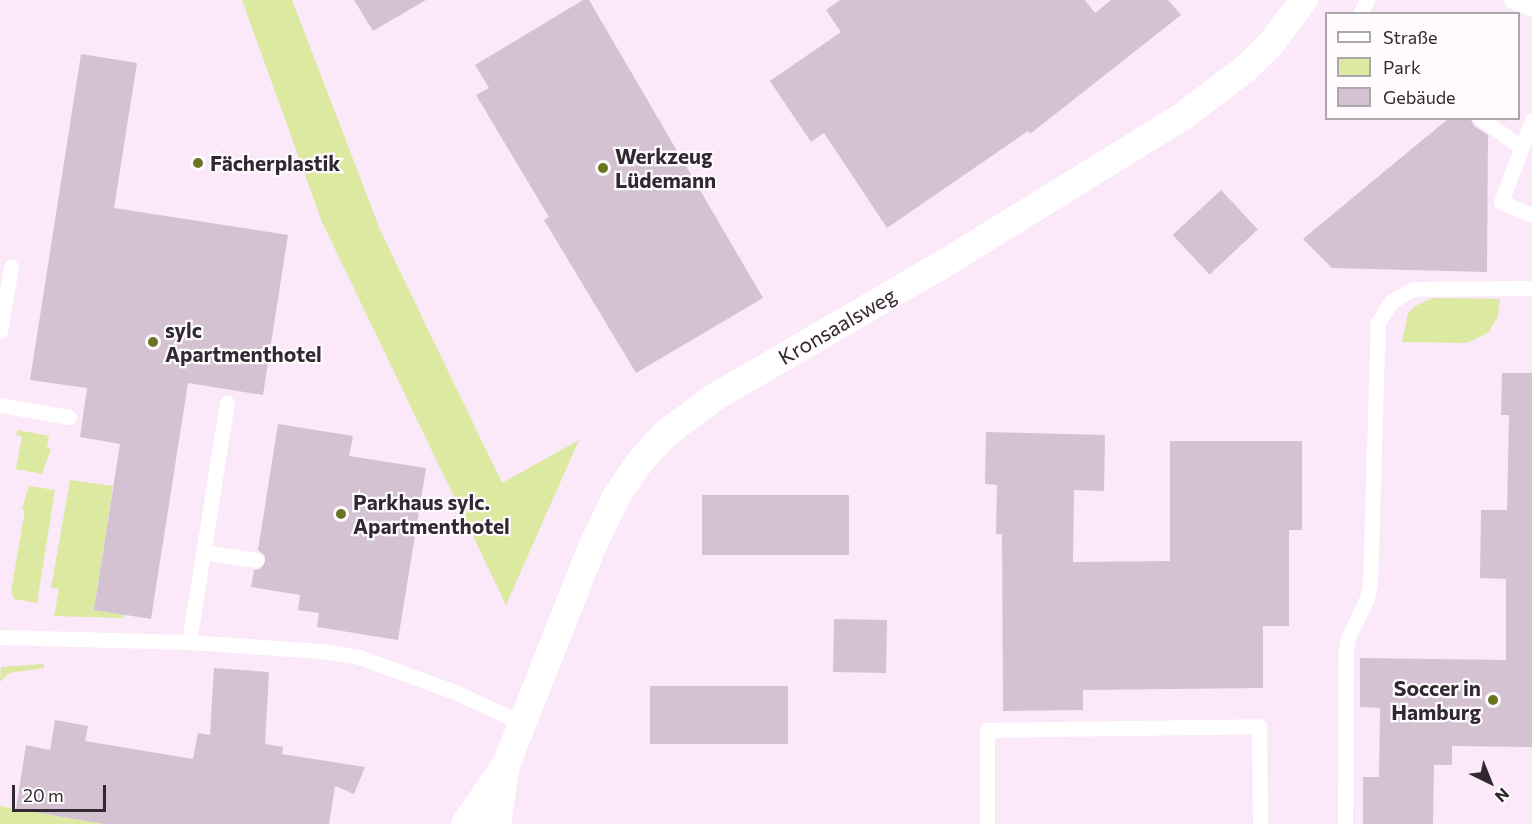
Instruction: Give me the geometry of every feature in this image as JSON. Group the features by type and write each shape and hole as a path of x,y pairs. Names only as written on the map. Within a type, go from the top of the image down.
{"street":[{"name":"Kronsaalsweg","path":"497,824 506,765 592,547 617,495 642,459 665,434 715,397 937,268 1186,114 1245,69 1270,45 1304,0"},
{"name":"Kronsaalsweg","path":"465,824 506,765"}],"lane":[{"path":"1511,0 1532,9"},
{"path":"1483,120 1521,147"},
{"path":"1532,120 1501,202 1532,215"},
{"path":"0,331 10,267"},
{"path":"1345,824 1346,649 1348,638 1367,597 1370,585 1378,322 1391,302 1404,293 1423,287 1532,288"},
{"path":"189,642 227,403"},
{"path":"0,405 69,417"},
{"path":"203,552 256,560"},
{"path":"0,637 189,642 321,651 359,657 455,692 522,723"},
{"path":"987,824 987,730 1259,726 1260,824"}],"green space":[{"path":"242,0 292,0 381,232 502,483 579,440 506,605 322,222"},
{"path":"1433,298 1500,299 1498,316 1489,332 1467,343 1402,342 1408,314 1415,306"},
{"path":"18,430 49,436 47,448 51,449 42,474 16,469 22,436 16,435"},
{"path":"70,480 113,486 94,610 123,614 123,618 54,616 59,589 51,588"},
{"path":"29,486 55,490 37,603 14,599 11,591 25,510 22,509"},
{"path":"44,664 44,668 9,673 0,682 1,667"},
{"path":"0,806 16,809 104,824 0,824"}],"building":[{"path":"354,0 426,0 373,31"},
{"name":"Werkzeug Lüdemann","path":"583,0 589,0 763,298 636,373 544,220 549,217 476,95 489,88 475,65"},
{"path":"840,0 1085,0 1095,13 1111,0 1168,0 1181,15 1030,134 1028,131 887,228 824,133 811,142 770,81 841,32 826,10"},
{"name":"sylc Apartmenthotel","path":"81,54 137,63 114,208 288,235 263,395 188,383 151,619 94,610 120,444 80,437 87,388 30,380"},
{"path":"1447,120 1471,120 1474,126 1488,135 1487,272 1332,268 1303,239"},
{"path":"1221,190 1258,229 1210,275 1173,235"},
{"path":"1502,373 1532,373 1532,747 1452,746 1452,765 1434,765 1433,824 1363,824 1363,777 1379,777 1380,708 1360,707 1360,658 1506,660 1506,579 1480,578 1481,510 1507,510 1509,415 1501,415"},
{"name":"Parkhaus sylc. Apartmenthotel","path":"278,424 353,436 349,456 426,468 398,640 317,627 319,613 298,610 300,595 251,587 254,570 260,569 265,562 265,556 258,550"},
{"path":"986,432 1105,435 1104,491 1074,490 1073,562 1170,561 1170,441 1302,441 1302,530 1289,530 1289,626 1263,626 1263,688 1083,690 1083,710 1003,711 1002,534 996,534 997,485 985,484"},
{"path":"702,495 849,495 849,555 702,555"},
{"path":"834,619 887,620 886,673 833,672"},
{"path":"214,668 269,672 265,744 283,747 282,754 365,767 354,794 335,786 329,824 104,824 16,809 26,745 50,750 55,720 88,726 85,741 193,759 198,733 210,735"},
{"path":"650,686 788,686 788,744 650,744"}],"place":[{"name":"Fächerplastik","path":"198,163"},
{"name":"Werkzeug Lüdemann","path":"603,168"},
{"name":"sylc Apartmenthotel","path":"153,342"},
{"name":"Parkhaus sylc. Apartmenthotel","path":"341,514"},
{"name":"Soccer in Hamburg","path":"1493,700"}]}
